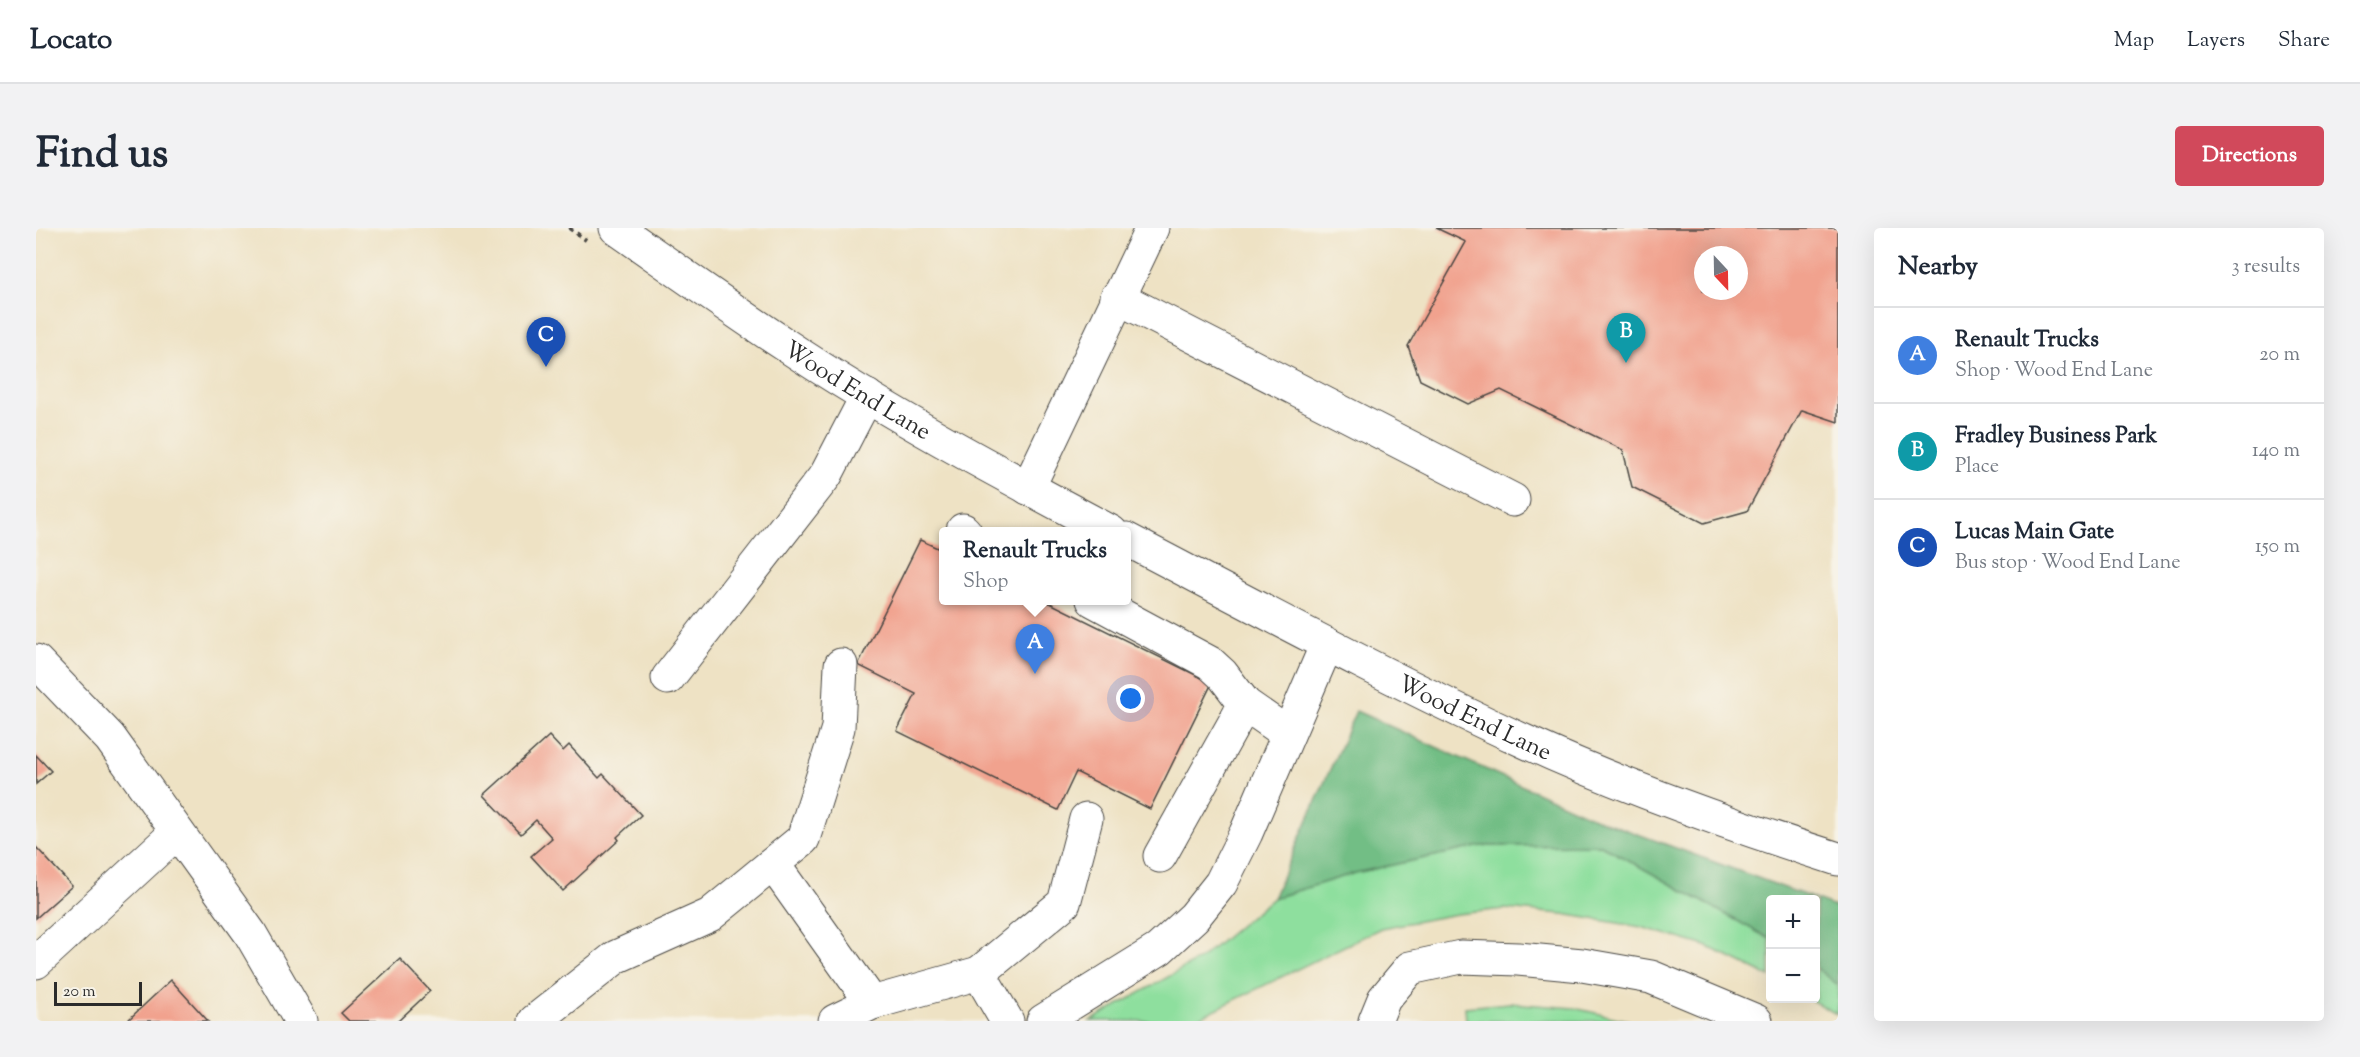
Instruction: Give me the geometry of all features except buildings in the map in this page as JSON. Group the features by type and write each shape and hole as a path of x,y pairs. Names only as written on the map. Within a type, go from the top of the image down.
{"street":[{"path":"1028,488 1117,297 1152,228"},
{"name":"Wood End Lane","path":"625,231 785,345 867,396 1028,488 1103,527"},
{"path":"1117,297 1513,500"},
{"path":"668,678 826,475 867,396"},
{"name":"Wood End Lane","path":"1131,542 1327,644 1524,741 1631,787 1725,823 1838,859"},
{"path":"1102,605 1210,663 1222,674 1245,704 1288,734"},
{"path":"1043,1021 1159,949 1194,917 1221,883 1246,833 1327,644"},
{"path":"36,661 110,738 250,933 301,1021"},
{"path":"535,1021 616,957 710,915 803,839 838,728 841,665"},
{"path":"1160,856 1245,704"},
{"path":"835,1021 872,1003 980,973 1064,903 1086,819"},
{"path":"36,962 177,832"},
{"path":"773,864 872,1003"},
{"path":"1375,1021 1384,999 1410,968 1461,957 1582,965 1651,977 1756,1021"},
{"path":"980,973 1007,1021"}],"green space":[{"path":"1356,711 1594,818 1804,895 1766,895 1766,937 1601,845 1481,846 1355,873 1273,898"},
{"path":"1601,845 1766,937 1766,975 1706,946 1641,927 1563,914 1505,909 1457,914 1381,928 1192,1021 1090,1021 1200,959 1273,898 1355,873 1481,846"},
{"path":"1820,901 1838,908 1838,985 1820,971"},
{"path":"1820,971 1838,985 1838,1015 1816,1003 1820,1003"},
{"path":"1510,1003 1574,1008 1630,1021 1466,1021 1465,1007"}],"place":[{"name":"Fradley Business Park","path":"1626,363"},
{"name":"Lucas Main Gate","path":"546,367"},
{"name":"Renault Trucks","path":"1035,674"}]}
